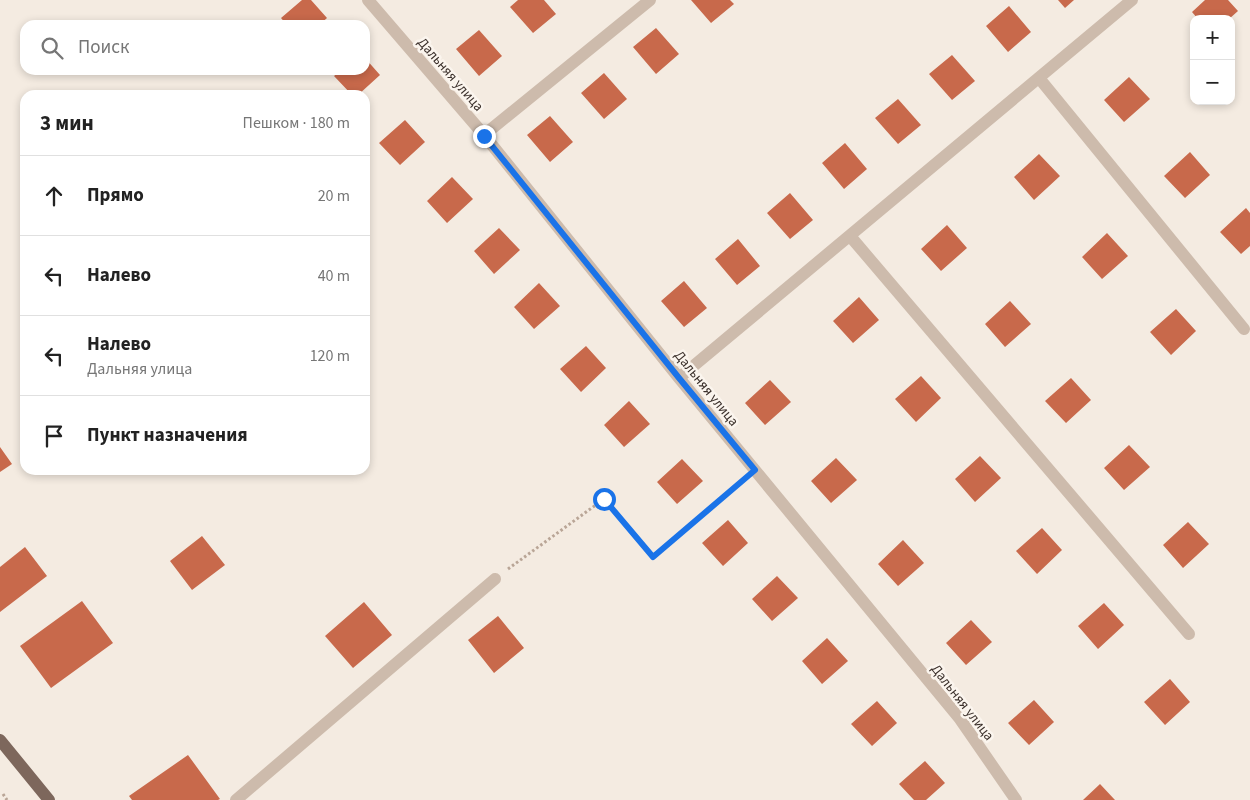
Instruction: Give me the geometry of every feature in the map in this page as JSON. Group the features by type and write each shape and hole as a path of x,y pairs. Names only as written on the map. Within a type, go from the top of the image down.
{"main road":[{"path":"0,740 49,800"}],"street":[{"name":"Дальняя улица","path":"368,0 484,136 679,378 960,719 1016,800"},
{"path":"484,136 650,0"},
{"path":"679,378 1132,0"},
{"path":"1039,78 1244,329"},
{"path":"850,236 1189,634"},
{"path":"236,800 495,579"}],"path":[{"path":"495,579 604,499 653,557 755,470"},
{"path":"2,794 7,800"}],"building":[{"path":"302,0 311,0 327,18 325,20 283,20 281,18"},
{"path":"518,0 544,0 556,14 533,33 510,7"},
{"path":"691,0 730,0 734,4 711,23"},
{"path":"1058,0 1074,0 1065,8"},
{"path":"1205,0 1228,0 1238,11 1234,15 1195,15 1192,12"},
{"path":"1009,6 1031,32 1008,52 986,26"},
{"path":"656,28 679,54 656,74 633,47"},
{"path":"479,30 502,56 479,76 456,49"},
{"path":"952,55 975,81 952,100 929,74"},
{"path":"370,64 380,75 364,90 347,90 334,76 370,75"},
{"path":"604,73 627,99 604,119 581,93"},
{"path":"1129,77 1150,99 1124,122 1104,100"},
{"path":"898,99 921,125 898,144 875,118"},
{"path":"550,116 573,142 550,162 527,135"},
{"path":"405,120 425,142 400,165 379,143"},
{"path":"845,143 867,169 844,189 822,163"},
{"path":"1190,152 1210,175 1185,198 1164,176"},
{"path":"1039,154 1060,176 1034,200 1014,177"},
{"path":"452,177 473,199 447,223 427,201"},
{"path":"790,193 813,220 790,239 767,213"},
{"path":"1246,208 1250,213 1250,246 1241,254 1220,232"},
{"path":"947,225 967,248 941,271 921,249"},
{"path":"499,228 520,250 494,274 474,251"},
{"path":"1107,233 1128,256 1102,279 1082,257"},
{"path":"738,239 760,266 737,285 715,259"},
{"path":"684,281 707,308 684,327 661,301"},
{"path":"539,283 560,306 534,329 514,307"},
{"path":"859,297 879,320 853,343 833,321"},
{"path":"1010,301 1031,324 1005,347 985,324"},
{"path":"1176,309 1196,331 1171,355 1150,332"},
{"path":"586,346 606,368 581,392 560,369"},
{"path":"921,376 941,398 916,422 895,399"},
{"path":"1071,378 1091,400 1066,423 1045,401"},
{"path":"770,380 791,402 765,425 745,403"},
{"path":"629,401 650,424 624,447 604,425"},
{"path":"1129,445 1150,467 1124,490 1104,468"},
{"path":"0,447 12,464 0,472"},
{"path":"980,456 1001,478 975,502 955,479"},
{"path":"836,458 857,480 831,503 811,481"},
{"path":"682,459 703,481 677,504 657,482"},
{"path":"728,520 748,543 723,566 702,543"},
{"path":"1188,522 1209,544 1183,568 1163,545"},
{"path":"1042,528 1062,550 1037,574 1016,551"},
{"path":"202,536 225,565 192,590 170,561"},
{"path":"903,540 924,563 898,586 878,564"},
{"path":"25,547 47,576 0,612 0,567"},
{"path":"777,576 798,598 772,621 752,599"},
{"path":"82,601 113,643 51,688 20,646"},
{"path":"364,602 392,635 353,668 325,636"},
{"path":"1104,603 1124,625 1098,649 1078,626"},
{"path":"498,616 524,648 494,673 468,640"},
{"path":"971,620 992,642 966,665 946,643"},
{"path":"827,638 848,661 822,684 802,661"},
{"path":"1170,679 1190,702 1165,725 1144,702"},
{"path":"1034,700 1054,722 1029,745 1008,723"},
{"path":"877,701 897,723 872,746 851,724"},
{"path":"188,755 220,799 132,800 129,796"},
{"path":"925,761 945,783 926,800 914,800 899,784"},
{"path":"1100,784 1115,800 1083,800"}],"route":[{"path":"484,136 755,470 653,557 604,499"}]}
